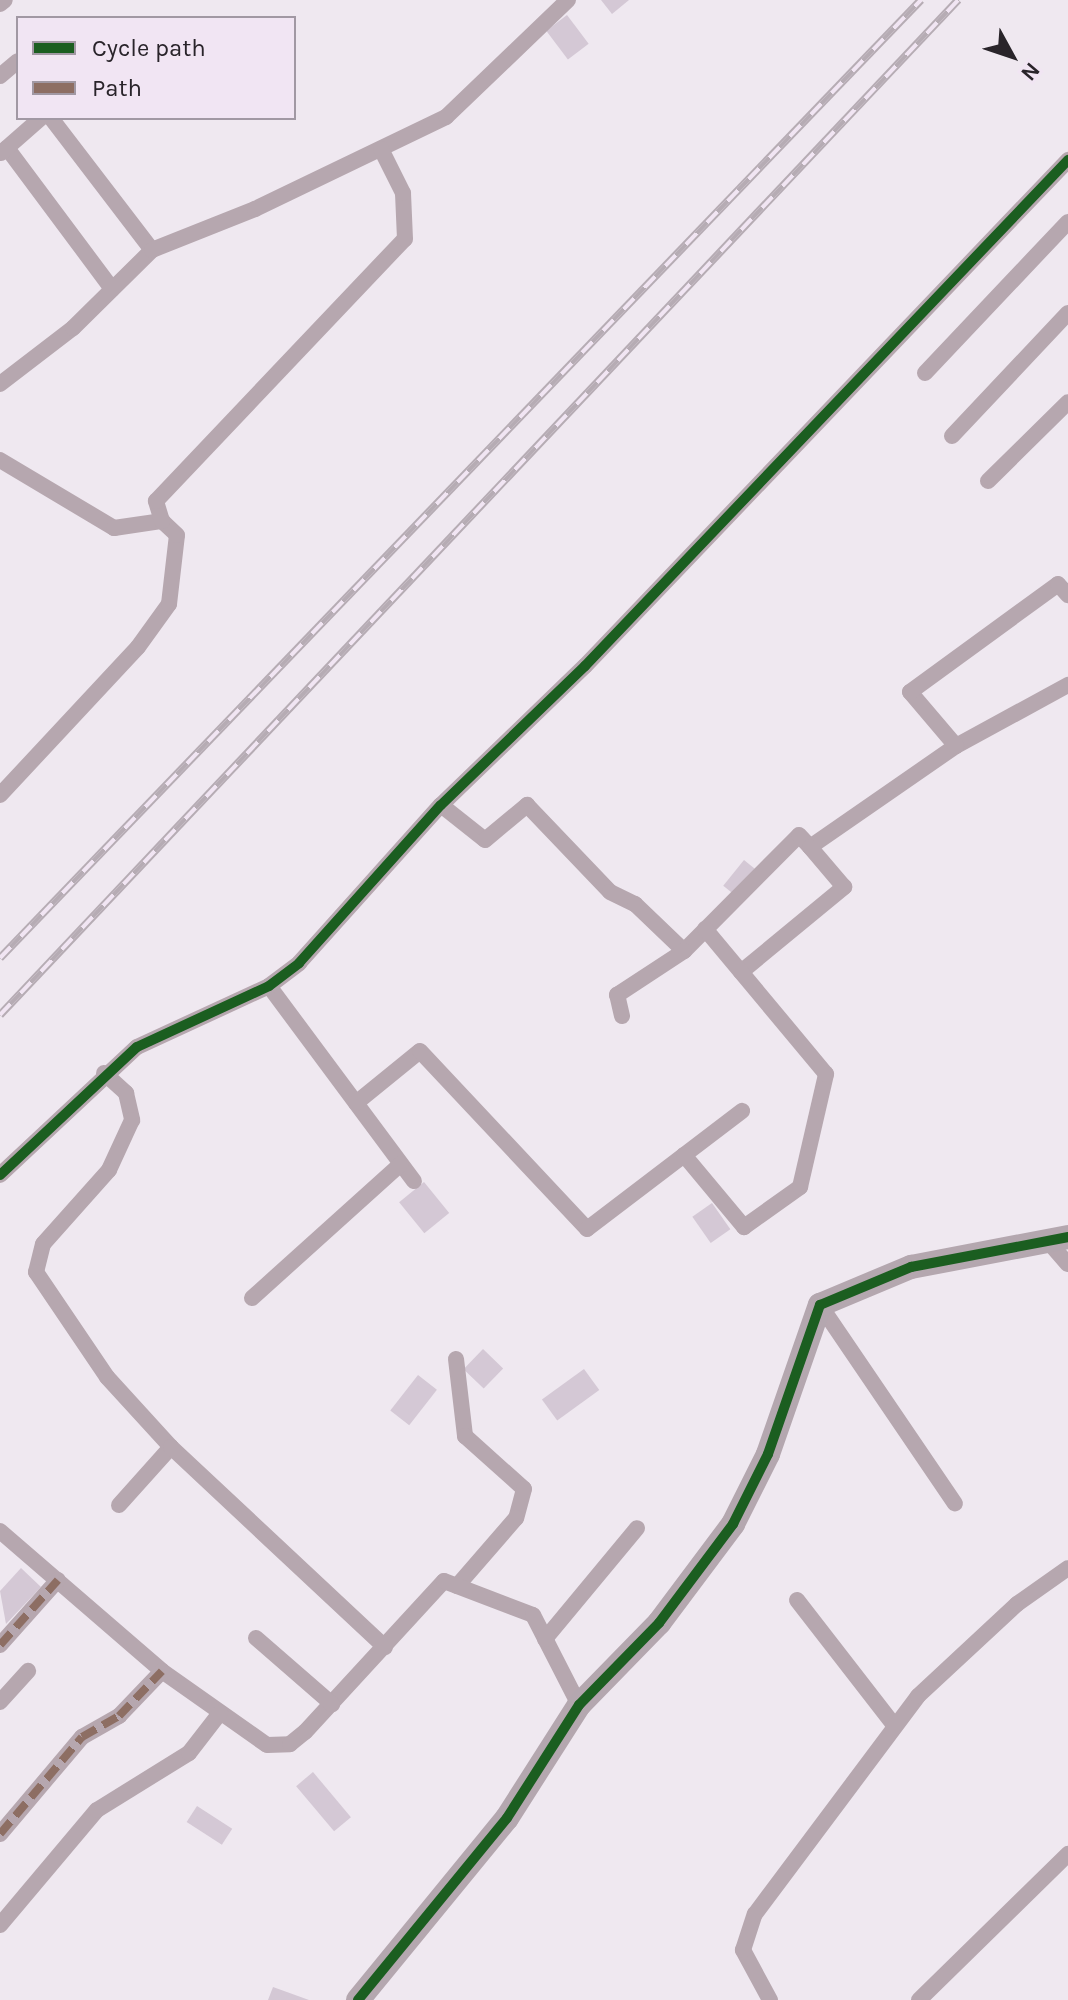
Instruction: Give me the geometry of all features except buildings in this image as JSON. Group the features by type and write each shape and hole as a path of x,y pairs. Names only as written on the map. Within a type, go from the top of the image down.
{"street":[{"path":"0,4 5,0"},
{"path":"0,384 112,289 152,250 446,117 568,0"},
{"path":"0,76 16,63"},
{"path":"39,120 3,151 112,289"},
{"path":"53,120 152,250"},
{"path":"0,795 138,647 169,604 177,535 162,521 156,501 405,239 403,193 381,149"},
{"path":"0,1175 104,1073 137,1047 269,986 331,932 441,805 585,666 1068,160"},
{"path":"925,373 1068,222"},
{"path":"952,436 1068,313"},
{"path":"988,481 1068,402"},
{"path":"0,460 114,528 162,521"},
{"path":"956,746 910,692 1058,584 1068,595"},
{"path":"810,847 956,746 1068,685"},
{"path":"441,805 485,840 527,805 610,892 635,904 684,951"},
{"path":"622,1016 617,995 684,951 799,835 844,887 741,972"},
{"path":"684,1155 744,1227 800,1187 826,1074 705,929"},
{"path":"269,986 414,1181"},
{"path":"356,1103 420,1051 587,1229 742,1111"},
{"path":"104,1073 126,1093 132,1120 109,1170 43,1244 36,1272 107,1377 171,1447 385,1647"},
{"path":"252,1298 401,1164"},
{"path":"358,2000 507,1818 579,1705 659,1623 733,1524 768,1454 820,1305 911,1267 1057,1238 1068,1264"},
{"path":"820,1305 955,1504"},
{"path":"456,1359 465,1436 524,1489 516,1518 457,1586"},
{"path":"119,1505 171,1447"},
{"path":"545,1639 637,1528"},
{"path":"0,1531 162,1671 220,1713 277,1747 332,1704 444,1581 533,1615 579,1705"},
{"path":"770,2000 747,1968 743,1937 894,1725 1017,1604 1068,1568"},
{"path":"0,1645 58,1580"},
{"path":"797,1600 894,1725"},
{"path":"256,1638 332,1704"},
{"path":"0,1702 28,1671"},
{"path":"0,1834 82,1737 119,1716 162,1671"},
{"path":"0,1925 97,1810 189,1753 220,1713"},
{"path":"919,2000 1068,1854"}],"railway":[{"path":"0,958 921,0"},
{"path":"0,1015 958,0"}],"marked path":[{"path":"0,1645 58,1580"},
{"path":"0,1834 82,1737 119,1716 162,1671"}],"cycle path":[{"path":"0,1175 137,1047 269,986 299,963 441,805 585,666 1068,160"},
{"path":"358,2000 507,1818 579,1705 659,1623 733,1524 768,1454 820,1305 911,1267 1068,1237"}]}
